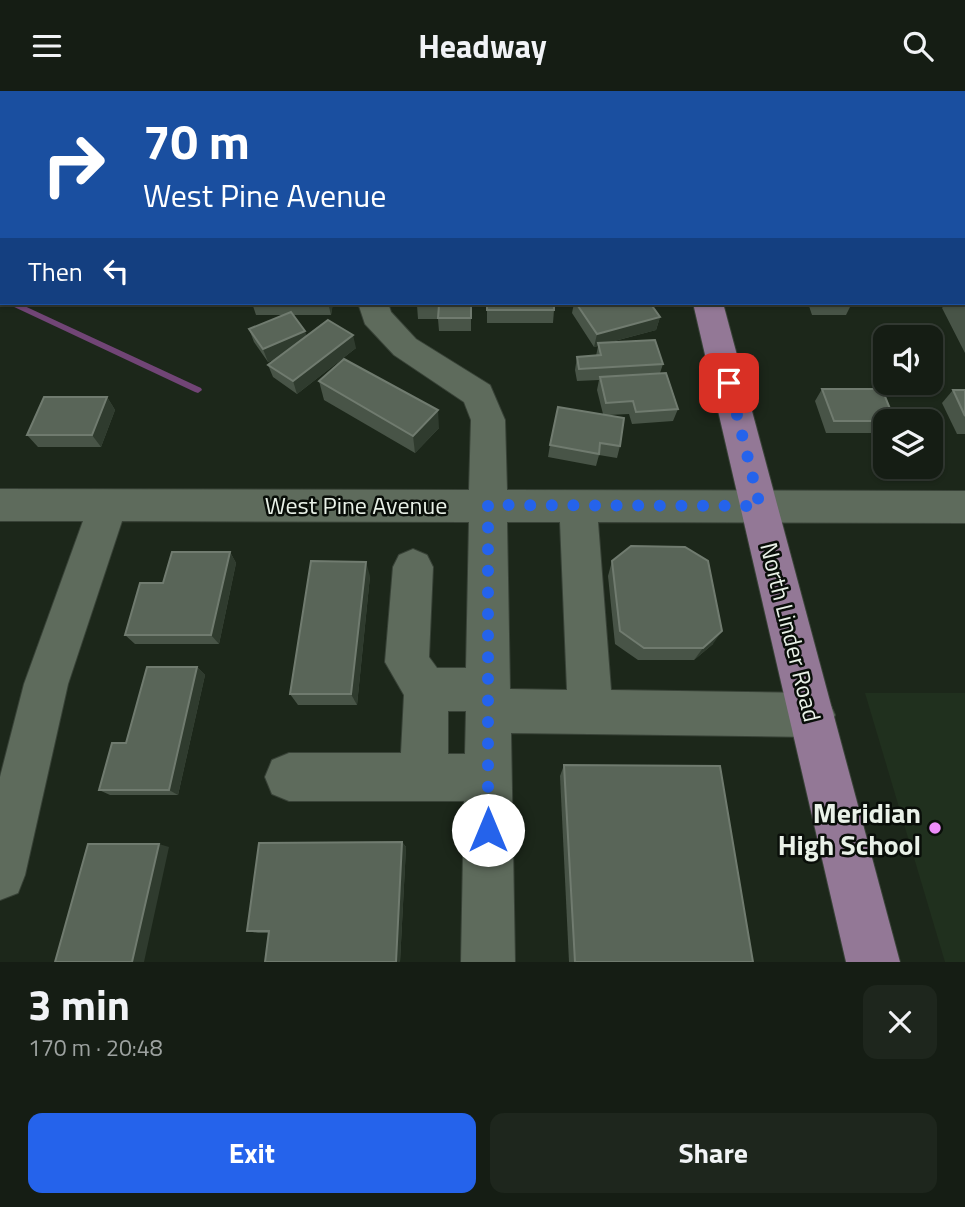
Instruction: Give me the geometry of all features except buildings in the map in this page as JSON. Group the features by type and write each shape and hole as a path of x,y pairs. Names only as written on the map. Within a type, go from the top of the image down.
{"main road":[{"name":"North Linder Road","path":"709,305 873,962"}],"street":[{"path":"373,305 376,316 405,347 491,388 488,420 488,962"},
{"name":"West Pine Avenue","path":"0,505 965,507"},
{"path":"0,875 46,684 108,505"},
{"path":"578,505 590,712"},
{"path":"413,567 407,662 426,690 424,777"},
{"path":"426,690 590,712 812,715"},
{"path":"289,777 488,778"}],"shaded area":[{"name":"Meridian High School","path":"865,693 965,693 965,962 945,962"}],"waterway":[{"path":"16,305 198,390"}],"place":[{"name":"Meridian High School","path":"935,828"}],"route":[{"path":"488,830 488,505 760,506 729,383"}]}
